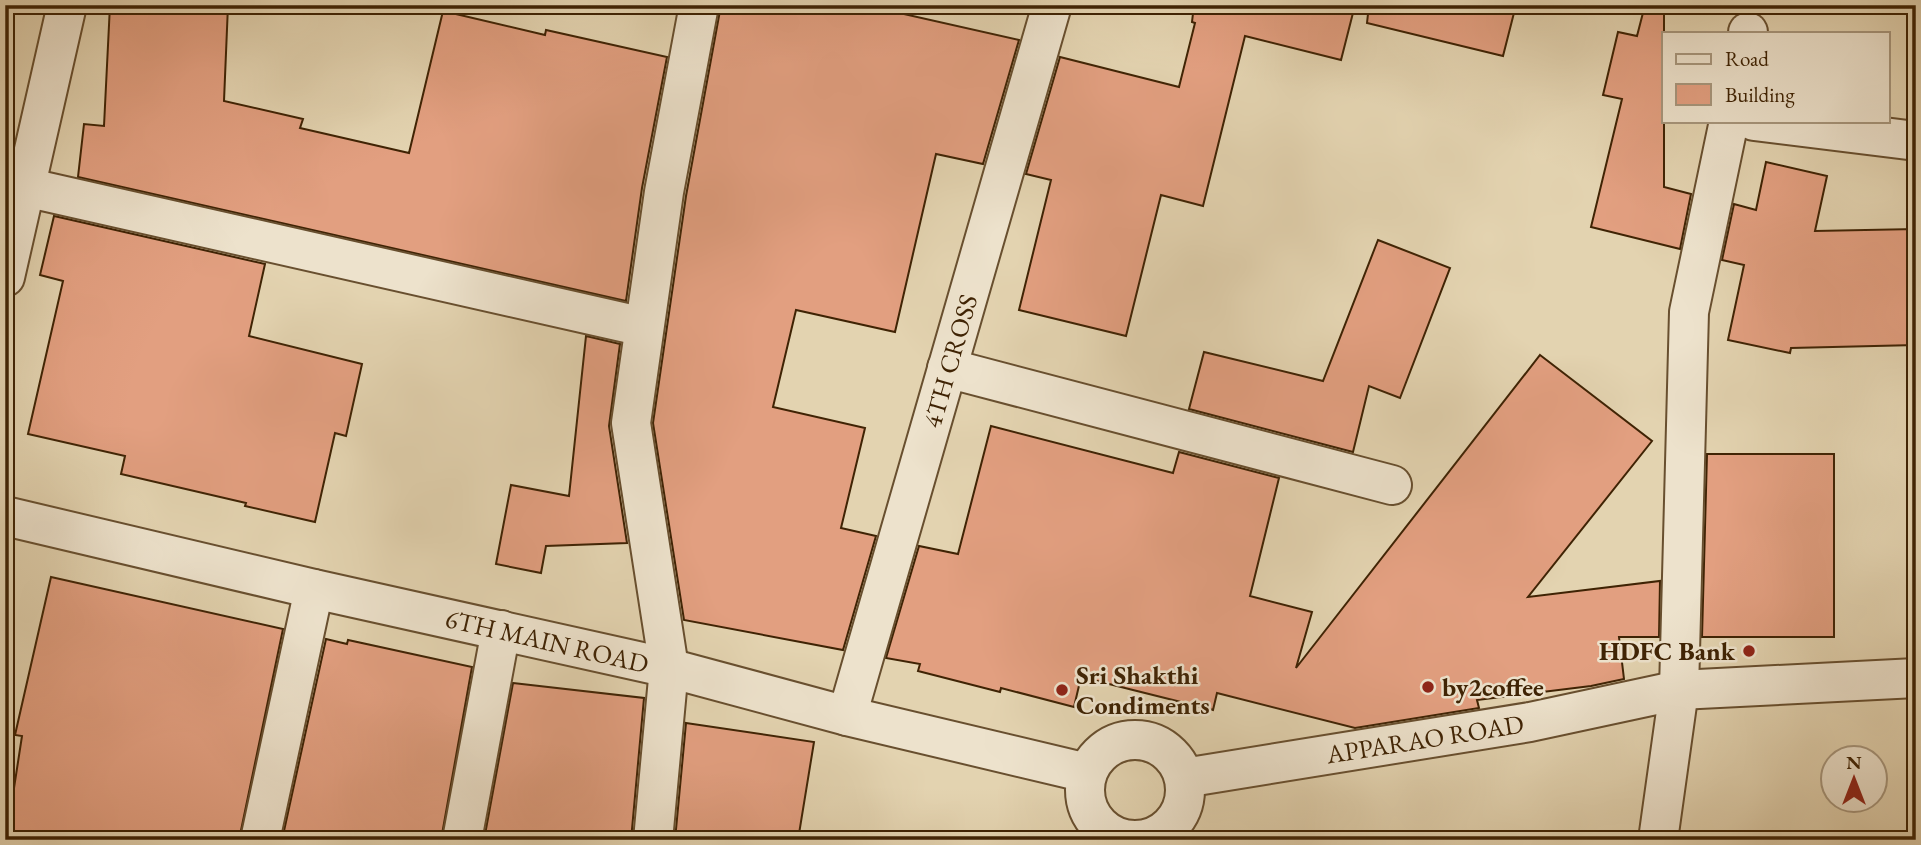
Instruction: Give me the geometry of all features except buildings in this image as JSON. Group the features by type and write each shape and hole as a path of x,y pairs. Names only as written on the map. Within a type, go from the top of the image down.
{"street":[{"path":"5,276 25,187 20,139 67,5"},
{"path":"653,840 669,668 631,423 664,192 699,5"},
{"name":"4TH CROSS","path":"847,716 1052,5"},
{"path":"1658,840 1679,690 1689,312 1729,122"},
{"path":"1762,122 1916,141"},
{"path":"25,187 644,327"},
{"path":"947,368 1392,485"},
{"name":"6TH MAIN ROAD","path":"5,516 314,589 669,668 847,716 1087,773"},
{"path":"260,840 314,589"},
{"path":"462,840 501,630"},
{"name":"APPARAO ROAD","path":"1184,778 1530,722 1679,690 1916,678"},
{"path":"1121,741 1153,742 1167,751 1178,763 1184,778 1185,794 1181,809 1172,824 1160,833 1144,839 1108,837 1087,807 1084,791 1087,773 1094,759 1106,748 1121,741"}],"place":[{"name":"HDFC Bank","path":"1749,651"},
{"name":"by2coffee","path":"1428,687"},
{"name":"Sri Shakthi Condiments","path":"1062,690"}]}
